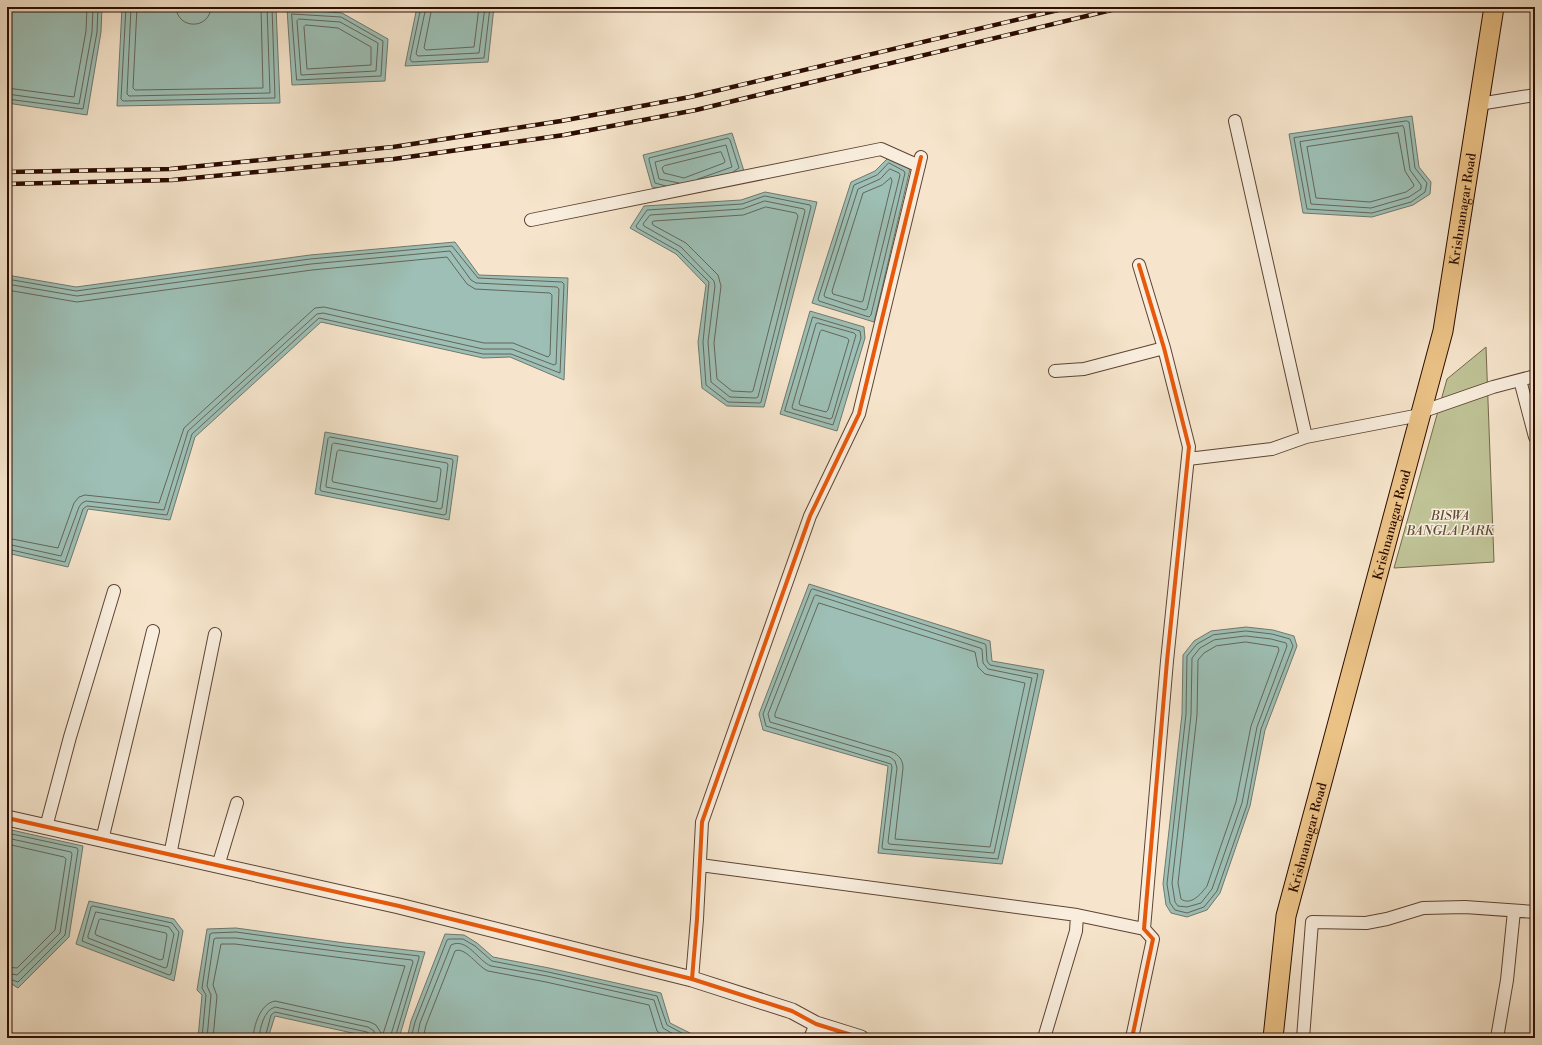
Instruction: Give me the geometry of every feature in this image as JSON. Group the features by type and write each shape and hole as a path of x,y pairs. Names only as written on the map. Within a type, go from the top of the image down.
{"main road":[{"name":"Krishnanagar Road","path":"1273,1038 1286,916 1442,331 1494,7"}],"street":[{"path":"1479,104 1535,95"},
{"path":"1235,121 1306,437"},
{"path":"531,220 881,149 920,161 859,414 810,516 702,822 692,979"},
{"path":"1139,265 1164,348 1189,447 1167,661 1144,929"},
{"path":"1055,371 1084,369 1164,348"},
{"path":"1188,459 1272,449 1306,437 1420,415 1421,412 1493,387 1535,376"},
{"path":"1520,380 1535,437"},
{"path":"46,827 70,737 114,591"},
{"path":"102,840 153,631"},
{"path":"170,855 215,634"},
{"path":"218,866 237,802"},
{"path":"7,818 399,906 692,979 792,1011 816,1024 861,1038"},
{"path":"700,865 1077,915 1144,929 1153,939 1132,1038"},
{"path":"1304,1038 1312,922 1366,923 1387,919 1423,908 1465,907 1535,912"},
{"path":"1497,1038 1507,980 1514,911"},
{"path":"1044,1038 1076,931 1077,915"},
{"path":"810,1038 816,1024"}],"green space":[{"name":"BISWA BANGLA PARK","path":"1486,347 1494,562 1394,568 1447,379"}],"water":[{"path":"7,7 102,7 101,32 87,115 7,103"},
{"path":"122,7 178,7 194,9 198,7 276,7 280,103 117,106"},
{"path":"417,7 494,7 488,62 405,66"},
{"path":"287,9 342,13 388,39 385,81 292,85"},
{"path":"1412,116 1419,167 1431,182 1430,194 1413,205 1372,217 1303,213 1289,134"},
{"path":"732,133 744,171 685,193 652,187 643,155"},
{"path":"888,158 910,169 874,322 812,303 851,182 875,171"},
{"path":"765,192 817,202 764,407 727,406 702,388 698,342 706,285 676,254 630,228 644,206 741,200"},
{"path":"455,242 479,275 568,278 564,380 510,357 483,358 321,322 195,437 170,520 88,509 68,567 7,553 7,275 76,287 310,255"},
{"path":"810,311 864,327 865,338 837,431 780,414"},
{"path":"325,432 458,456 449,520 315,494"},
{"path":"809,584 990,641 992,661 1044,670 1002,864 878,853 888,766 763,730 759,714"},
{"path":"1246,627 1273,630 1294,636 1297,646 1265,730 1250,806 1220,893 1207,910 1187,917 1171,913 1166,905 1163,884 1182,714 1183,655 1194,641 1211,631"},
{"path":"7,829 83,846 69,937 18,988 7,981"},
{"path":"89,901 174,919 183,931 174,981 76,944"},
{"path":"236,928 425,952 399,1038 375,1038 275,1016 268,1038 198,1038 202,995 197,990 207,929"},
{"path":"445,934 464,935 477,943 493,957 661,993 670,1023 700,1038 407,1038 411,1021"}],"railway":[{"path":"7,172 170,169 393,147 561,121 690,97 1071,7"},
{"path":"7,184 172,180 394,159 564,135 696,110 1124,7"}],"cycle path":[{"path":"692,979 702,822 810,516 859,414 921,157"},
{"path":"1132,1038 1153,939 1144,929 1167,661 1189,447 1164,348 1139,265"},
{"path":"7,818 399,906 692,979 792,1011 816,1024 861,1038"}]}
